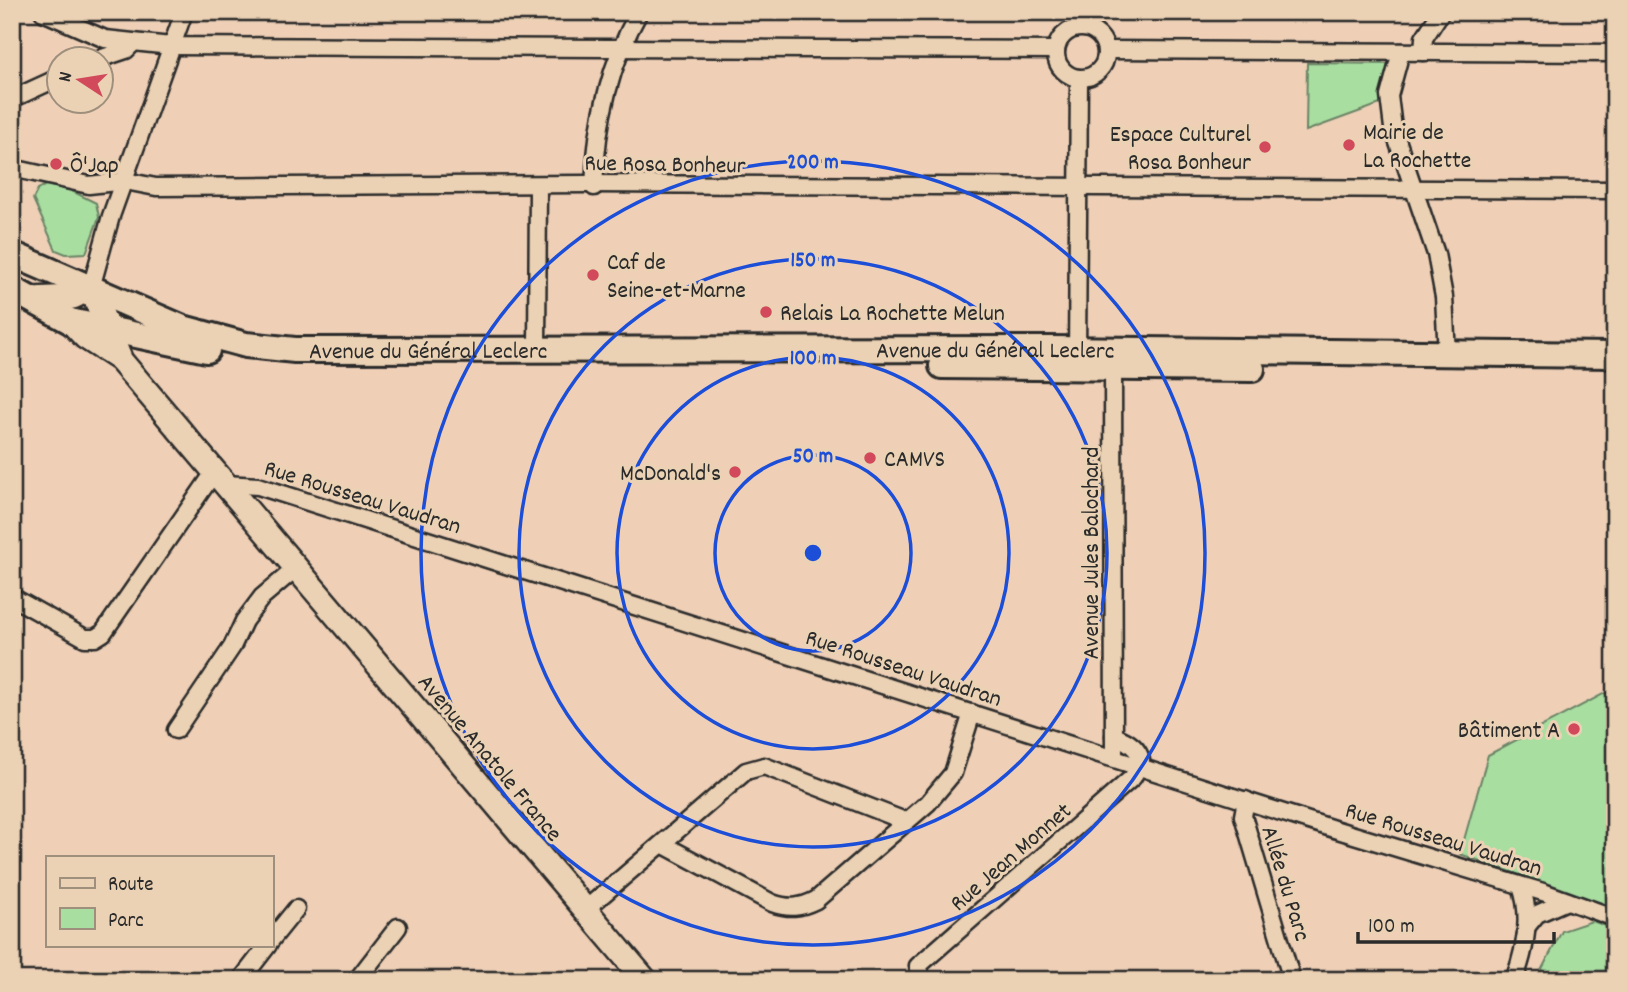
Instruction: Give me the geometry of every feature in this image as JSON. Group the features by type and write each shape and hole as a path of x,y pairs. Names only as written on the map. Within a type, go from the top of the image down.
{"main road":[{"name":"Avenue du Général Leclerc","path":"12,254 183,328 246,345 295,350 537,349 1077,359"},
{"name":"Avenue du Général Leclerc","path":"22,294 73,297 91,288"},
{"path":"91,288 106,328"},
{"name":"Avenue du Général Leclerc","path":"22,294 70,321 85,337 121,361"},
{"name":"Avenue du Général Leclerc","path":"70,321 232,355 286,361 1615,355"},
{"name":"Avenue Anatole France","path":"106,328 121,361 645,980"},
{"name":"Avenue du Général Leclerc","path":"1113,359 1615,372"}],"street":[{"path":"43,12 90,34 132,44 171,46 1056,50"},
{"path":"91,288 111,216 184,12"},
{"path":"594,187 599,129 621,49 639,12"},
{"path":"1423,52 1424,38 1441,12"},
{"path":"1080,20 1100,37 1106,50 1101,67 1088,77 1079,78 1059,66 1056,50 1062,37 1080,20"},
{"path":"90,34 93,46"},
{"path":"116,53 127,50 132,44"},
{"path":"1106,50 1615,53"},
{"path":"1401,52 1390,96 1393,128 1436,254 1444,298 1447,355"},
{"path":"1077,359 1079,78"},
{"path":"12,99 46,83"},
{"name":"Rue Rosa Bonheur","path":"12,168 89,186 125,181 156,187 1615,190"},
{"path":"89,186 101,194 111,216"},
{"path":"537,349 538,187"},
{"name":"Avenue Jules Balochard","path":"1113,359 1114,758"},
{"path":"12,597 85,638 95,638 103,633 220,478"},
{"name":"Rue Rousseau Vaudran","path":"220,478 258,486 1615,918"},
{"path":"176,730 232,646 244,621 262,597 295,569"},
{"path":"664,845 788,909 816,900 928,803 953,773 972,713"},
{"path":"1114,736 1125,740 1139,752 1139,766"},
{"path":"586,909 664,845 746,771 764,766 905,821"},
{"name":"Rue Jean Monnet","path":"922,980 918,966 1124,787 1139,766"},
{"name":"Allée du Parc","path":"1246,800 1243,816 1292,980"},
{"path":"1514,980 1528,925 1528,904 1521,886"},
{"path":"1528,925 1537,915 1567,901"},
{"path":"273,938 296,909"},
{"path":"357,980 398,927"},
{"path":"241,980 267,946"}],"green space":[{"path":"1307,63 1392,64 1383,103 1306,131"},
{"path":"46,185 72,191 96,203 99,217 86,253 66,254 56,250 33,199 38,189"},
{"path":"1605,693 1615,695 1615,908 1460,854 1488,755"},
{"path":"1592,921 1615,929 1615,980 1536,980 1562,931"}],"place":[{"name":"Mairie de La Rochette","path":"1349,145"},
{"name":"Espace Culturel Rosa Bonheur","path":"1265,147"},
{"name":"Ô'Jap","path":"56,164"},
{"name":"Caf de Seine-et-Marne","path":"593,275"},
{"name":"Relais La Rochette Melun","path":"766,312"},
{"name":"CAMVS","path":"870,458"},
{"name":"McDonald's","path":"735,472"},
{"name":"Bâtiment A","path":"1574,729"}]}
